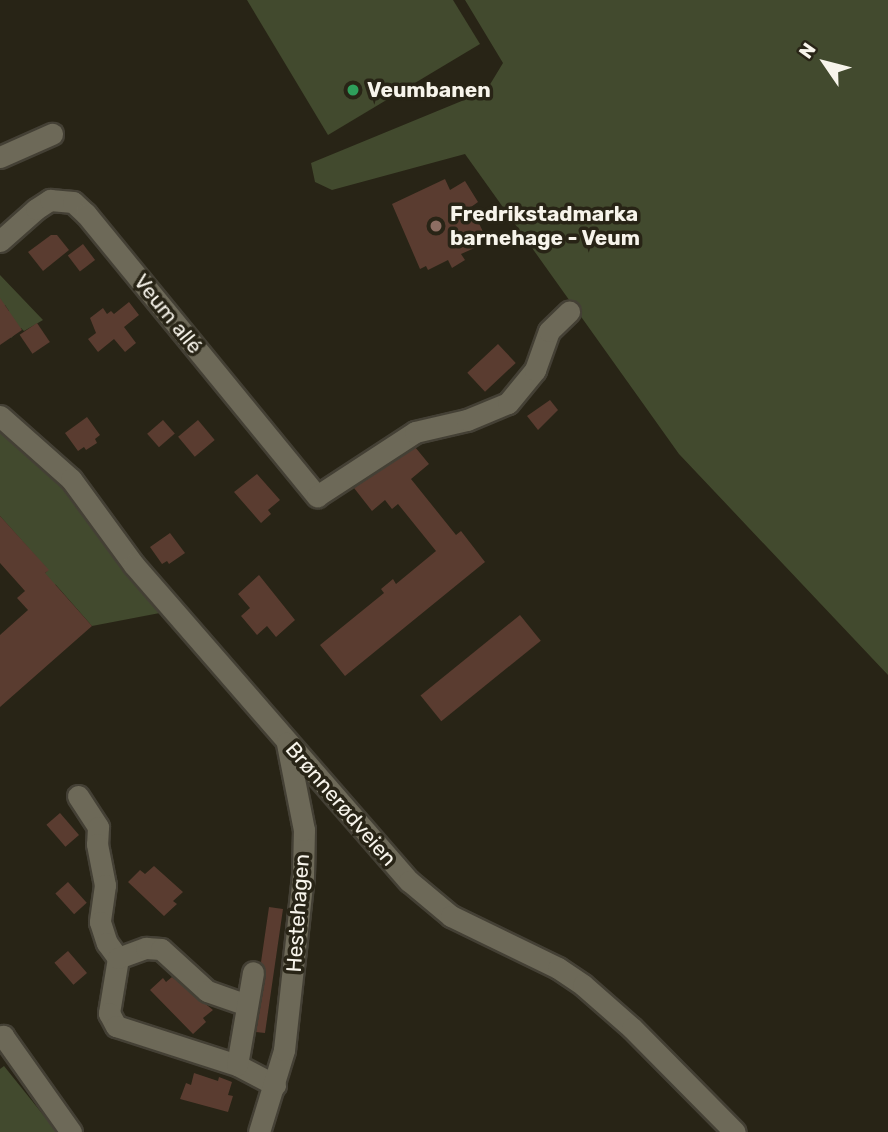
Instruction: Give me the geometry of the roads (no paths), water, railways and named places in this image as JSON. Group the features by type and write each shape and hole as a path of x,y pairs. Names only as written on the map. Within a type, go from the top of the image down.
{"street":[{"path":"0,157 52,134"},
{"name":"Veum allé","path":"0,241 43,204 61,199 73,202 86,214 317,496 415,432 467,420 508,403 535,370 549,331 569,312"},
{"name":"Brønnerødveien","path":"0,416 71,479 134,565 409,881 431,901 472,928 558,968 583,985 632,1028 735,1132"},
{"name":"Hestehagen","path":"259,1132 275,1085 291,1011 303,876 304,830 286,741"},
{"path":"78,796 98,827 97,844 105,885 100,922 107,943 118,958 109,1013 116,1026 237,1065 275,1085"},
{"path":"118,958 146,948 161,949 207,991 247,1005"},
{"name":"Hestehagen","path":"237,1065 253,972"},
{"path":"0,1038 3,1035 71,1132"}],"place":[{"name":"Veumbanen","path":"353,90"},
{"name":"Fredrikstadmarka barnehage - Veum","path":"436,226"}]}
